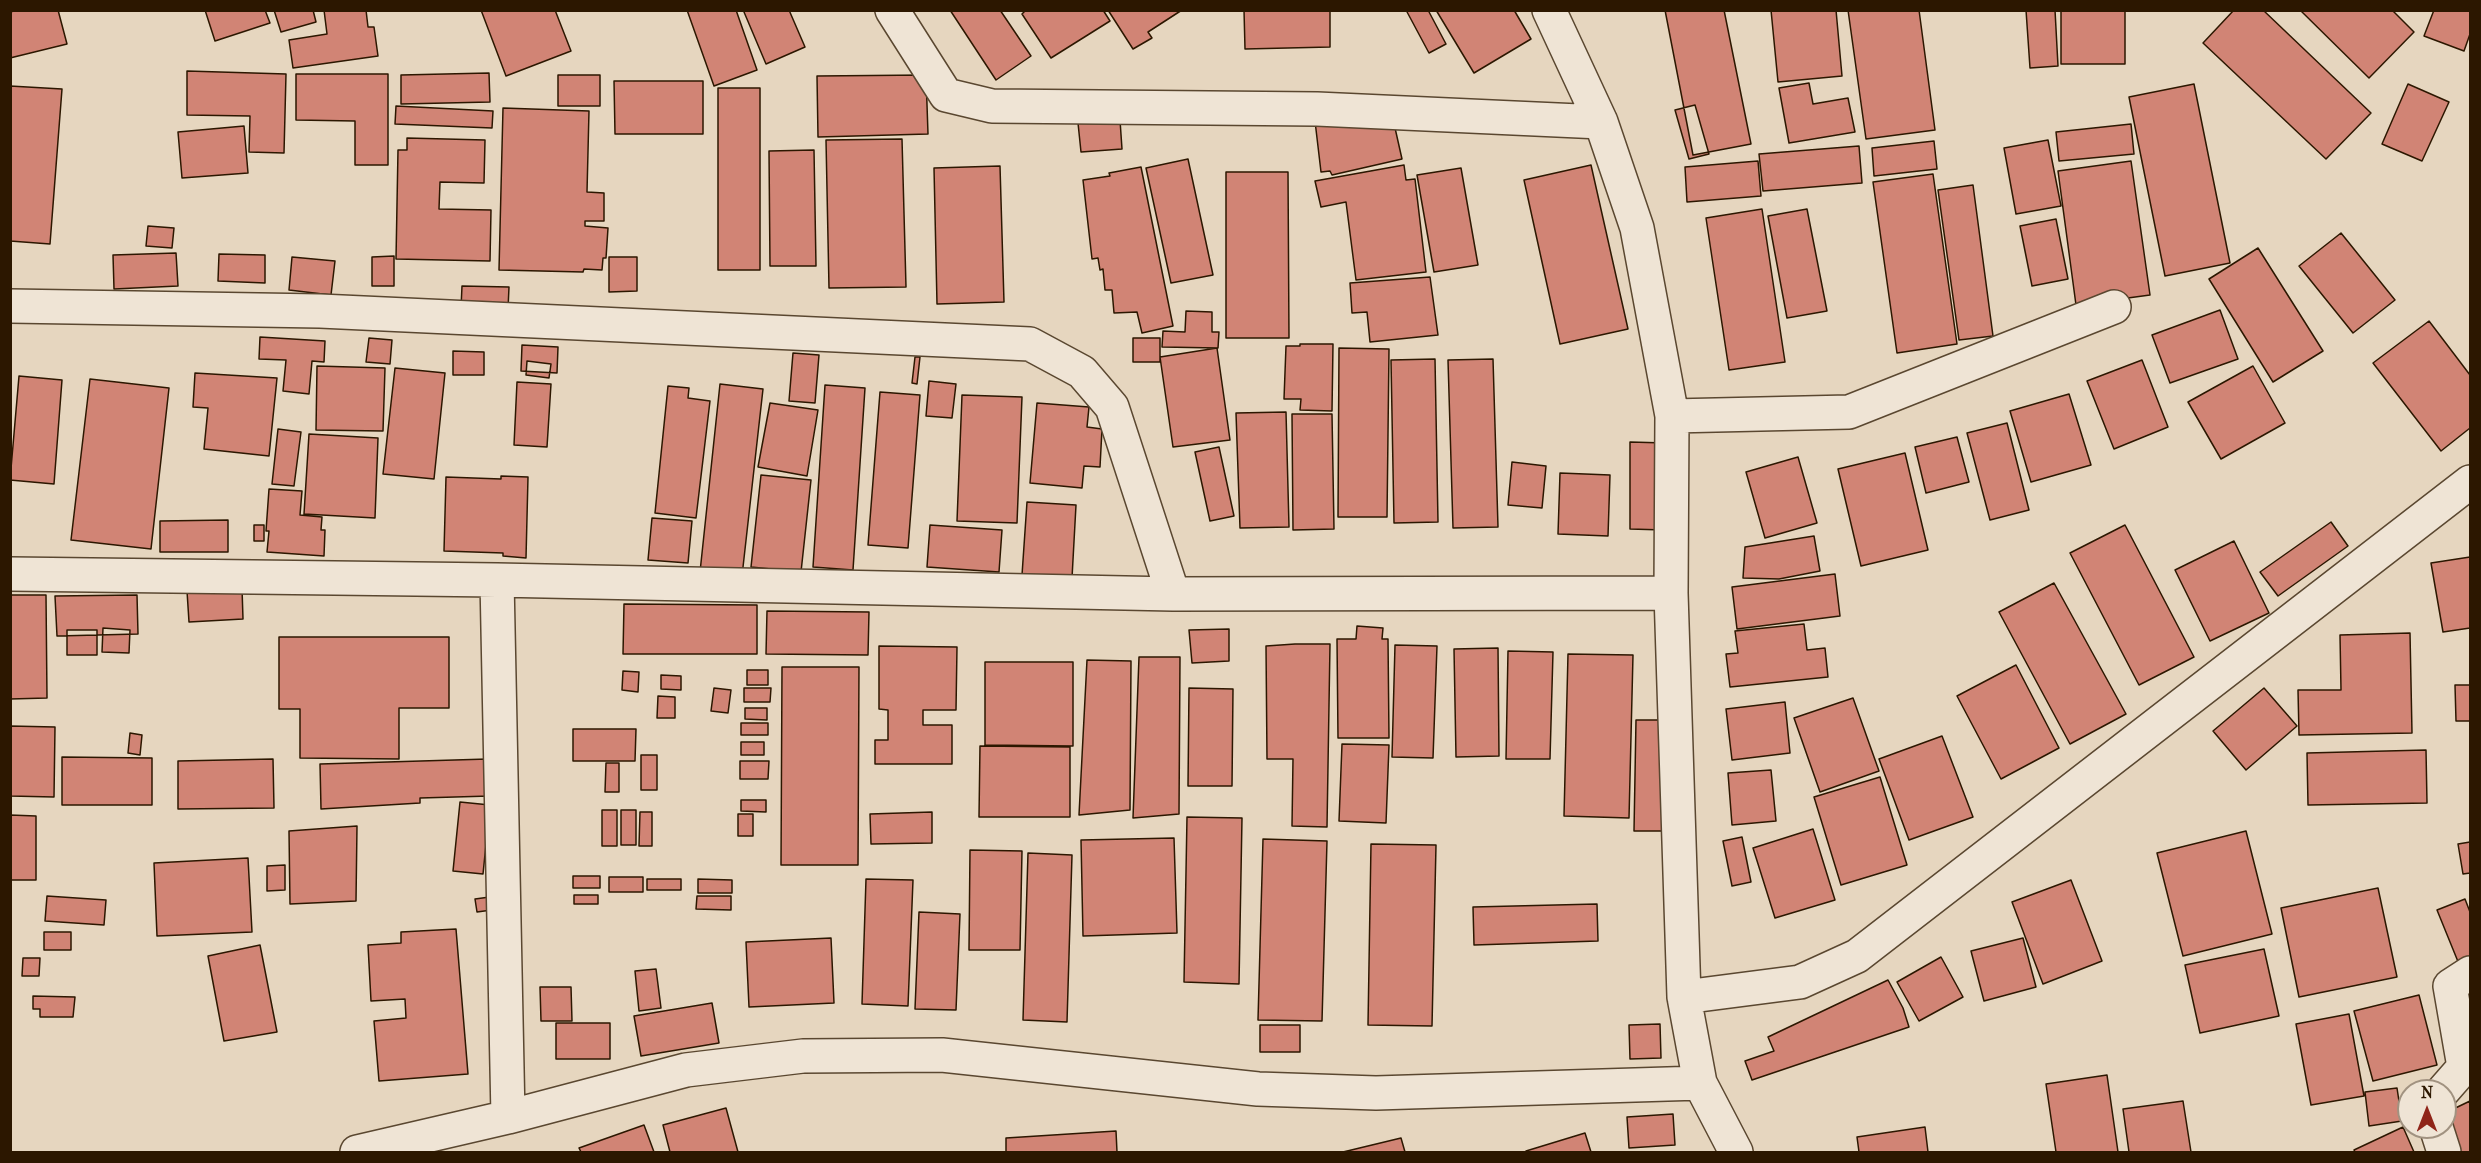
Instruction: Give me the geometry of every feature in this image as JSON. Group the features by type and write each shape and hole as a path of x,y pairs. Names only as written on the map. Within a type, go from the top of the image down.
{"street":[{"path":"892,10 946,95 992,106 1317,109 1600,122"},
{"path":"1549,10 1600,122 1637,228 1672,416 1671,593 1684,997 1700,1083 1736,1152"},
{"path":"10,306 320,311 1030,344 1082,372 1112,407 1173,594"},
{"path":"1672,416 1849,412 2114,307"},
{"path":"1684,997 1800,982 1857,956 2469,487"},
{"path":"10,574 497,580 1173,594 1671,593"},
{"path":"497,580 508,1117"},
{"path":"2453,1079 2464,1066 2450,986 2470,973"},
{"path":"357,1152 508,1117 686,1070 803,1056 942,1055 1258,1089 1376,1093 1700,1083"}],"building":[{"path":"58,10 67,44 10,58 10,12"},
{"path":"205,10 265,10 270,23 215,41"},
{"path":"274,10 313,10 316,22 281,32"},
{"path":"324,10 366,10 368,27 374,27 378,56 293,68 289,40 327,34"},
{"path":"481,10 555,10 571,51 506,76"},
{"path":"687,10 736,10 757,70 714,86"},
{"path":"746,10 789,10 805,47 766,64 744,12"},
{"path":"950,10 1000,10 1031,56 996,80"},
{"path":"1026,10 1103,10 1110,21 1051,58 1022,14"},
{"path":"1108,10 1182,10 1148,32 1152,38 1133,49"},
{"path":"1244,10 1330,10 1330,47 1245,49"},
{"path":"1406,10 1428,10 1446,44 1429,53"},
{"path":"1436,10 1514,10 1531,39 1474,73"},
{"path":"1665,10 1724,10 1751,144 1693,155"},
{"path":"1771,10 1836,10 1842,76 1778,82"},
{"path":"1848,10 1919,10 1935,130 1866,139"},
{"path":"2026,10 2055,10 2058,66 2030,68"},
{"path":"2061,10 2125,10 2125,64 2061,64"},
{"path":"2234,10 2263,10 2371,113 2326,159 2203,43"},
{"path":"2300,10 2392,10 2414,32 2369,78"},
{"path":"2434,10 2470,10 2470,34 2464,51 2424,36"},
{"path":"187,71 286,74 284,153 249,152 250,116 187,115"},
{"path":"489,73 490,102 401,104 401,75"},
{"path":"296,74 388,74 388,165 355,165 355,121 296,120"},
{"path":"558,75 600,75 600,106 558,106"},
{"path":"926,75 928,134 818,137 817,76"},
{"path":"614,81 703,81 703,134 615,134"},
{"path":"1809,83 1813,104 1848,98 1855,132 1789,143 1779,88"},
{"path":"2194,84 2230,263 2165,276 2129,97"},
{"path":"2408,84 2449,102 2422,161 2382,144"},
{"path":"10,86 62,89 50,244 10,241"},
{"path":"718,88 760,88 760,270 718,270"},
{"path":"1695,105 1709,154 1689,159 1675,110"},
{"path":"396,106 493,111 492,128 395,124"},
{"path":"503,108 589,111 587,192 604,193 604,221 585,221 585,226 608,228 606,258 603,258 602,270 584,269 583,272 499,270"},
{"path":"1393,119 1402,159 1332,175 1330,171 1321,172 1315,121"},
{"path":"1120,120 1122,149 1081,152 1078,123"},
{"path":"2131,124 2134,154 2059,161 2056,132"},
{"path":"244,126 248,173 182,178 178,132"},
{"path":"407,138 485,140 484,183 440,182 439,209 491,210 490,261 396,259 398,150 407,150"},
{"path":"902,139 906,287 829,288 826,140"},
{"path":"2048,140 2061,206 2016,214 2004,148"},
{"path":"1934,141 1937,169 1874,176 1872,148"},
{"path":"1859,146 1862,183 1763,191 1759,154"},
{"path":"814,150 816,266 770,266 769,151"},
{"path":"1188,159 1213,275 1171,283 1146,168"},
{"path":"1758,161 1761,196 1687,202 1685,167"},
{"path":"2131,161 2150,295 2076,305 2058,171"},
{"path":"1404,165 1406,180 1415,179 1426,272 1356,280 1346,202 1321,207 1315,181"},
{"path":"1591,165 1628,329 1560,344 1524,180"},
{"path":"1000,166 1004,302 937,304 934,168"},
{"path":"1141,167 1173,326 1142,333 1137,312 1114,313 1112,290 1105,290 1103,269 1100,270 1098,258 1092,259 1083,180 1110,176 1109,173"},
{"path":"1461,168 1478,265 1434,272 1417,175"},
{"path":"1226,172 1288,172 1289,338 1226,338"},
{"path":"1933,174 1957,344 1897,353 1873,182"},
{"path":"1973,185 1993,336 1959,340 1938,190"},
{"path":"1762,209 1785,362 1729,370 1706,218"},
{"path":"1807,209 1827,311 1787,318 1768,216"},
{"path":"2056,219 2068,279 2032,286 2020,226"},
{"path":"148,226 174,228 172,248 146,246"},
{"path":"2341,233 2395,300 2353,333 2299,266"},
{"path":"2258,248 2323,351 2273,382 2209,279"},
{"path":"176,253 178,286 114,289 113,255"},
{"path":"219,254 265,255 265,283 218,281"},
{"path":"394,256 394,286 372,286 372,257"},
{"path":"292,257 335,261 331,295 289,290"},
{"path":"609,257 637,257 637,291 609,292"},
{"path":"1430,277 1438,335 1370,342 1367,312 1352,313 1350,283"},
{"path":"462,286 509,287 508,309 461,308"},
{"path":"2220,310 2238,359 2170,383 2152,335"},
{"path":"1186,311 1212,312 1212,332 1219,332 1218,348 1162,347 1163,331 1185,332"},
{"path":"2429,321 2470,375 2470,428 2441,451 2373,363"},
{"path":"260,337 325,341 324,362 312,361 309,394 283,391 286,360 259,359"},
{"path":"369,338 392,340 390,364 366,362"},
{"path":"1133,338 1160,338 1160,362 1133,362"},
{"path":"1300,344 1333,344 1332,411 1300,410 1301,399 1284,399 1286,346 1300,346"},
{"path":"522,345 558,347 557,373 521,371"},
{"path":"1217,348 1230,440 1173,447 1160,357"},
{"path":"1339,348 1389,349 1387,517 1338,517"},
{"path":"453,351 484,352 484,375 453,375"},
{"path":"793,353 819,355 815,403 789,401"},
{"path":"915,357 920,357 917,384 912,383"},
{"path":"1435,359 1438,522 1394,523 1391,360"},
{"path":"1493,359 1498,527 1453,528 1448,360"},
{"path":"2142,360 2168,427 2114,449 2087,381"},
{"path":"527,361 551,364 549,378 526,375"},
{"path":"317,366 385,368 383,431 316,430"},
{"path":"2253,366 2285,423 2221,459 2188,402"},
{"path":"395,368 445,373 434,479 383,474"},
{"path":"195,373 277,378 269,456 204,449 208,408 193,407"},
{"path":"19,376 62,380 54,484 10,480"},
{"path":"90,379 169,388 151,549 71,540"},
{"path":"929,381 956,384 952,418 926,416"},
{"path":"517,382 551,384 547,447 514,445"},
{"path":"720,384 763,389 742,576 700,572"},
{"path":"825,385 865,388 853,570 813,567"},
{"path":"668,386 689,388 688,398 710,401 696,518 655,513"},
{"path":"880,392 920,395 908,548 868,545"},
{"path":"2069,394 2091,465 2031,482 2010,411"},
{"path":"962,395 1022,397 1017,523 957,521"},
{"path":"770,403 818,410 807,476 758,467"},
{"path":"1037,403 1089,407 1087,427 1102,429 1100,467 1084,466 1082,488 1030,483"},
{"path":"1286,412 1289,527 1240,528 1236,413"},
{"path":"1292,414 1332,414 1334,529 1293,530"},
{"path":"2007,423 2029,510 1990,520 1967,433"},
{"path":"278,429 301,432 294,486 272,484"},
{"path":"309,434 378,438 375,518 304,514"},
{"path":"1957,437 1969,482 1926,493 1915,447"},
{"path":"1630,442 1665,443 1664,530 1630,529"},
{"path":"1219,447 1234,516 1210,521 1195,452"},
{"path":"1905,453 1928,550 1861,566 1838,469"},
{"path":"1798,457 1817,523 1765,538 1746,472"},
{"path":"1512,462 1546,466 1542,508 1508,505"},
{"path":"1560,473 1610,475 1608,536 1558,534"},
{"path":"761,475 811,480 801,572 751,567"},
{"path":"501,476 528,477 526,558 503,556 503,553 444,551 446,477 501,479"},
{"path":"269,489 302,491 300,515 322,517 321,530 325,530 324,556 267,552"},
{"path":"1027,502 1076,505 1072,578 1022,575"},
{"path":"652,518 692,521 688,563 648,560"},
{"path":"228,520 228,552 160,552 160,521"},
{"path":"2331,522 2348,546 2278,596 2260,572"},
{"path":"254,525 264,525 264,541 254,541"},
{"path":"930,525 1002,530 999,572 927,567"},
{"path":"2125,525 2194,657 2139,685 2070,553"},
{"path":"1814,536 1820,571 1779,579 1743,578 1745,547"},
{"path":"2234,541 2269,613 2210,641 2175,570"},
{"path":"2470,557 2470,628 2443,632 2431,563"},
{"path":"1835,574 1840,616 1737,629 1732,587"},
{"path":"2054,583 2126,714 2070,744 1999,612"},
{"path":"242,588 243,619 189,622 187,591"},
{"path":"10,595 46,595 47,698 10,699"},
{"path":"137,595 138,634 57,636 55,596"},
{"path":"624,604 757,605 757,654 623,654"},
{"path":"767,611 869,612 868,655 766,654"},
{"path":"1804,624 1807,650 1825,648 1828,677 1730,687 1726,654 1738,653 1735,631"},
{"path":"1357,626 1383,628 1382,639 1388,639 1389,738 1338,738 1337,639 1356,639"},
{"path":"103,628 130,630 129,653 102,652"},
{"path":"1229,629 1229,661 1192,663 1189,630"},
{"path":"67,630 97,630 97,655 67,655"},
{"path":"2410,633 2412,733 2299,735 2298,690 2341,690 2340,635"},
{"path":"279,637 449,637 449,708 399,708 399,759 300,758 300,709 279,709"},
{"path":"1330,644 1327,827 1292,826 1293,759 1267,759 1266,646"},
{"path":"1395,645 1437,646 1433,758 1392,757"},
{"path":"879,646 957,647 956,710 923,710 923,725 952,725 952,764 875,764 875,740 888,740 888,710 879,709"},
{"path":"1498,648 1499,756 1456,757 1454,649"},
{"path":"1508,651 1553,652 1550,759 1506,759"},
{"path":"1568,654 1633,655 1629,818 1564,816"},
{"path":"1139,657 1180,657 1179,814 1133,818"},
{"path":"1087,660 1131,661 1130,810 1079,815"},
{"path":"985,662 1073,662 1073,746 985,745"},
{"path":"2016,665 2059,748 2001,779 1957,696"},
{"path":"782,667 859,667 858,865 781,865"},
{"path":"747,670 768,670 768,685 747,685"},
{"path":"623,671 639,672 638,692 622,690"},
{"path":"661,675 681,676 681,690 661,689"},
{"path":"2455,685 2470,685 2470,721 2456,721"},
{"path":"714,688 731,690 728,713 711,711"},
{"path":"744,688 771,688 770,702 744,702"},
{"path":"1189,688 1233,689 1232,786 1188,786"},
{"path":"2264,688 2297,726 2246,770 2213,731"},
{"path":"658,696 675,697 675,718 657,718"},
{"path":"1853,698 1879,771 1820,792 1794,718"},
{"path":"1785,702 1790,753 1732,760 1726,709"},
{"path":"745,708 767,708 767,720 745,719"},
{"path":"1636,720 1665,720 1664,831 1634,831"},
{"path":"741,723 768,723 768,735 741,735"},
{"path":"10,726 55,727 54,797 10,796"},
{"path":"573,729 636,729 635,761 573,761"},
{"path":"130,733 142,735 140,755 128,753"},
{"path":"1942,736 1973,817 1909,840 1879,759"},
{"path":"741,742 764,742 764,755 741,755"},
{"path":"1342,744 1389,745 1386,823 1339,821"},
{"path":"980,746 1070,747 1070,817 979,817"},
{"path":"2426,750 2427,803 2308,805 2307,753"},
{"path":"641,755 657,755 657,790 641,790"},
{"path":"62,757 152,758 152,805 62,805"},
{"path":"273,759 274,808 178,809 178,761"},
{"path":"488,759 490,796 420,798 420,803 321,809 320,764"},
{"path":"740,761 769,761 768,779 740,779"},
{"path":"606,763 619,763 619,792 605,792"},
{"path":"1771,770 1776,821 1732,825 1728,773"},
{"path":"1880,777 1907,865 1841,885 1814,797"},
{"path":"741,800 766,800 766,812 741,811"},
{"path":"460,802 490,805 483,874 453,871"},
{"path":"602,810 617,810 617,846 602,846"},
{"path":"621,810 636,810 636,845 621,845"},
{"path":"640,812 652,812 652,846 639,846"},
{"path":"932,812 932,843 871,844 870,814"},
{"path":"738,814 753,814 753,836 738,836"},
{"path":"10,815 36,816 36,880 10,880"},
{"path":"1187,817 1242,818 1239,984 1184,982"},
{"path":"357,826 356,901 290,904 289,831"},
{"path":"1813,829 1835,900 1775,918 1753,848"},
{"path":"2246,831 2272,934 2183,956 2157,853"},
{"path":"1742,837 1751,882 1732,886 1723,841"},
{"path":"1174,838 1177,933 1083,936 1081,840"},
{"path":"1263,839 1327,841 1322,1021 1258,1020"},
{"path":"2470,842 2470,873 2463,874 2458,844"},
{"path":"1371,844 1436,845 1432,1026 1368,1025"},
{"path":"970,850 1022,851 1020,950 969,950"},
{"path":"1028,853 1072,855 1067,1022 1023,1020"},
{"path":"248,858 252,932 157,936 154,863"},
{"path":"285,865 285,890 267,891 267,866"},
{"path":"573,876 600,876 600,888 573,888"},
{"path":"609,877 643,877 643,892 609,892"},
{"path":"647,879 681,879 681,890 647,890"},
{"path":"698,879 732,880 732,893 698,893"},
{"path":"866,879 913,880 908,1006 862,1004"},
{"path":"2071,880 2102,961 2043,984 2012,902"},
{"path":"2378,888 2397,977 2299,997 2281,908"},
{"path":"574,895 598,895 598,904 574,904"},
{"path":"47,896 106,900 104,925 45,921"},
{"path":"497,896 499,909 477,912 475,899"},
{"path":"697,896 731,896 731,910 696,909"},
{"path":"2465,899 2470,912 2470,966 2461,969 2437,910"},
{"path":"1597,904 1598,941 1474,945 1473,907"},
{"path":"919,912 960,914 956,1010 915,1009"},
{"path":"456,929 468,1074 379,1081 374,1021 406,1018 405,999 371,1001 368,945 401,943 401,932"},
{"path":"44,932 71,932 71,950 44,950"},
{"path":"831,938 834,1003 749,1007 746,942"},
{"path":"2023,938 2036,987 1984,1001 1971,951"},
{"path":"260,945 277,1032 224,1041 208,956"},
{"path":"2264,949 2279,1016 2200,1033 2185,965"},
{"path":"1941,957 1963,997 1919,1021 1897,982"},
{"path":"23,958 40,958 39,976 22,976"},
{"path":"656,969 661,1008 639,1011 635,971"},
{"path":"1888,980 1903,1008 1909,1027 1752,1080 1745,1061 1774,1051 1768,1037"},
{"path":"540,987 571,987 572,1021 541,1021"},
{"path":"2419,995 2437,1065 2373,1081 2354,1011"},
{"path":"33,996 75,997 73,1017 40,1017 40,1009 33,1009"},
{"path":"712,1003 719,1043 641,1056 634,1016"},
{"path":"2349,1014 2364,1096 2311,1105 2296,1024"},
{"path":"556,1023 610,1023 610,1059 556,1059"},
{"path":"1660,1024 1661,1058 1630,1059 1629,1025"},
{"path":"1260,1025 1300,1025 1300,1052 1260,1052"},
{"path":"2107,1075 2118,1152 2056,1152 2046,1084"},
{"path":"2397,1088 2397,1122 2369,1126 2365,1092"},
{"path":"2183,1101 2191,1152 2129,1152 2123,1109"},
{"path":"2470,1101 2470,1152 2460,1152 2454,1139 2457,1139 2457,1107"},
{"path":"726,1108 738,1152 670,1152 663,1125"},
{"path":"1673,1114 1675,1145 1629,1148 1627,1117"},
{"path":"644,1125 654,1152 581,1152 579,1148"},
{"path":"1925,1127 1928,1152 1859,1152 1857,1137"},
{"path":"2397,1130 2397,1139 2408,1139 2414,1152 2355,1152 2354,1150"},
{"path":"1116,1131 1117,1152 1006,1152 1006,1138"},
{"path":"1585,1133 1591,1152 1526,1152 1526,1151"},
{"path":"1401,1138 1405,1152 1343,1152"}]}
